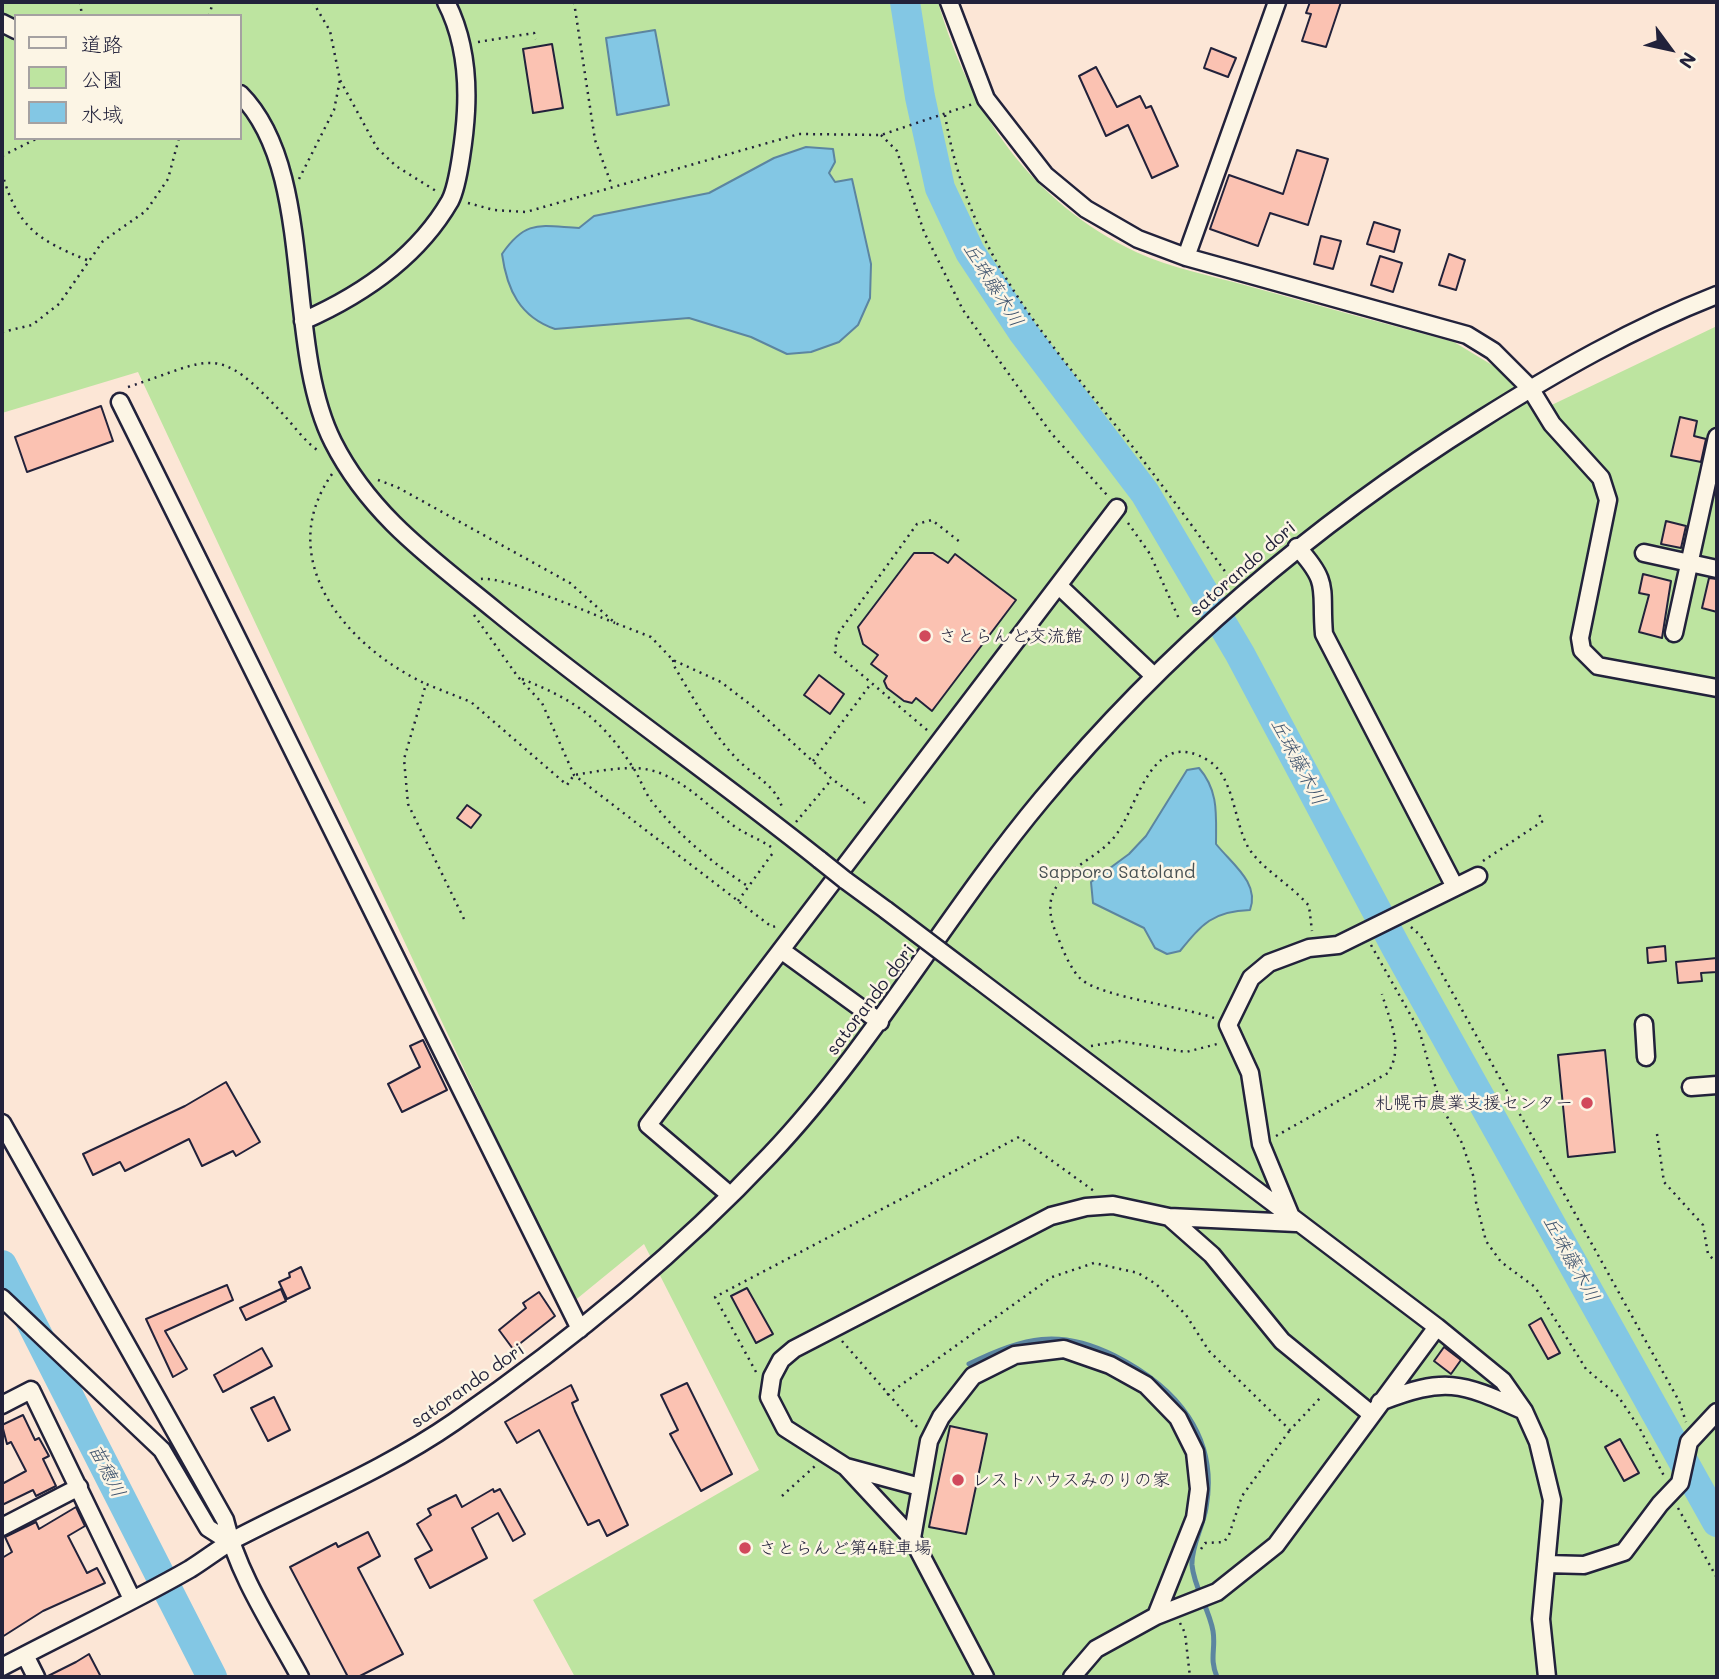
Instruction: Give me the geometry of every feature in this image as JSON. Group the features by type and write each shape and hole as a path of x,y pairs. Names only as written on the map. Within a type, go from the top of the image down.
{"street":[{"path":"303,321 349,301 392,269 422,239 452,198 465,132 468,73 446,2"},
{"path":"949,2 986,99 1045,175 1086,209 1138,239 1186,257 1467,335 1493,351 1530,388 1552,424 1601,478 1608,500 1580,638 1582,650 1598,666 1717,688"},
{"path":"1186,257 1277,2"},
{"path":"242,96 272,139 287,203 303,321 317,395 332,439 355,480 419,551 560,664 1294,1222 1437,1327 1503,1381 1524,1411 1538,1442 1552,1500 1541,1619 1547,1677"},
{"name":"satorando dori","path":"2,1667 156,1587 230,1542 371,1472 451,1424 580,1329 668,1254 779,1145 880,1023 1039,803 1154,676 1244,591 1297,547 1409,464 1530,388 1607,345 1717,295"},
{"path":"120,402 580,1329"},
{"path":"1674,633 1717,437"},
{"path":"730,1195 648,1125 1117,508"},
{"path":"1297,547 1318,570 1324,590 1324,634 1455,887"},
{"path":"1644,553 1717,569"},
{"path":"1059,586 1154,676"},
{"path":"1294,1222 1261,1144 1250,1073 1231,1031 1251,978 1269,963 1309,948 1338,945 1478,876"},
{"path":"781,950 880,1023"},
{"path":"1644,1024 1646,1056"},
{"path":"1691,1087 1717,1085"},
{"path":"2,1123 225,1520 230,1542 300,1677"},
{"path":"920,1487 846,1466 823,1455 785,1428 769,1397 772,1377 781,1360 833,1328 1051,1216 1086,1207 1113,1205 1170,1217 1294,1222"},
{"path":"1170,1217 1212,1255 1282,1341 1333,1385 1374,1408"},
{"path":"2,1297 162,1450 208,1528 230,1542"},
{"path":"1072,1677 1096,1649 1156,1616 1212,1594 1276,1545 1374,1408 1437,1327"},
{"path":"912,1538 929,1441 941,1417 973,1377 1015,1354 1064,1349 1111,1365 1146,1385 1178,1418 1195,1452 1199,1489 1195,1518 1156,1616"},
{"path":"1374,1408 1411,1390 1447,1385 1473,1388 1524,1411"},
{"path":"2,1405 31,1390 132,1599"},
{"path":"1546,1564 1584,1565 1624,1552 1676,1488 1694,1438 1717,1412"},
{"path":"846,1466 912,1538 985,1677"},
{"path":"2,1527 79,1487"},
{"path":"24,1655 36,1677"}],"path":[{"path":"313,2 330,31 340,79 377,148 397,166 452,198 494,211 526,212 799,134 881,135 986,99"},
{"path":"574,2 595,140 613,187"},
{"path":"461,44 534,33 536,39"},
{"path":"287,203 334,110 340,79"},
{"path":"945,115 965,195 1007,284 1159,480 1229,577"},
{"path":"881,135 897,151 924,233 963,310 1051,433 1117,508 1150,554 1180,621"},
{"path":"2,156 34,140"},
{"path":"2,332 32,325 60,304 103,241 146,211 169,179 179,140"},
{"path":"2,173 10,201 30,231 89,261"},
{"path":"128,387 206,362 228,364 250,380 318,452 343,459 321,491 310,523 312,554 323,589 340,619 368,649 386,663 426,684 471,702 567,785 574,775 634,768 656,771 686,788 734,826 752,837 758,837 775,850"},
{"path":"355,480 375,479 397,487 570,583 615,623"},
{"path":"929,732 870,685 835,652 837,635 917,524 932,520 960,542"},
{"path":"461,582 489,578 652,637 674,660 721,682 755,708 813,761 872,807"},
{"path":"472,613 519,677 542,703 574,775 772,927 783,926"},
{"path":"674,660 674,666 709,722 737,759 773,788 780,798 782,809 796,822"},
{"path":"519,677 572,701 594,716 634,768 651,801 667,819 707,856 749,887"},
{"path":"426,684 404,759 408,804 464,919"},
{"path":"813,761 870,685"},
{"path":"1231,1031 1203,1014 1092,986 1075,971 1055,932 1051,913 1052,897 1060,881 1118,833 1153,766 1166,757 1182,753 1209,761 1221,773 1248,847 1309,906 1312,926 1309,948"},
{"path":"1478,876 1484,871 1483,859 1543,821 1538,813"},
{"path":"1397,917 1421,936 1679,1401 1694,1438"},
{"path":"1368,931 1419,1030 1441,1105 1462,1143 1474,1178 1476,1202 1486,1241 1501,1262 1535,1287 1586,1369 1618,1396 1676,1488 1688,1529 1717,1578"},
{"path":"1261,1144 1388,1073 1395,1061 1397,1046 1382,994"},
{"path":"1077,1056 1095,1043 1111,1041 1186,1052 1231,1031"},
{"path":"1657,1134 1664,1182 1703,1225 1708,1254 1717,1263"},
{"path":"769,1397 715,1297 1019,1137 1113,1205"},
{"path":"887,1395 1052,1277 1094,1263 1138,1273 1156,1284 1186,1315 1209,1351 1290,1430"},
{"path":"833,1328 853,1357 929,1441"},
{"path":"1201,1550 1206,1543 1224,1542 1229,1535 1242,1496 1290,1430 1333,1385"},
{"path":"782,1496 803,1480 823,1455"},
{"path":"1173,1611 1185,1633 1190,1677"}],"green space":[{"name":"Sapporo Satoland","path":"2,2 938,2 951,42 968,80 1009,149 1035,179 1065,207 1098,231 1149,258 1454,342 1497,368 1537,412 1717,326 1717,1677 575,1677 533,1600 759,1470 644,1244 573,1302 138,372 2,413"}],"water":[{"path":"655,30 669,105 617,115 606,38"},
{"path":"806,147 833,149 835,162 829,173 835,182 852,179 871,264 870,298 858,325 839,342 811,352 787,354 751,337 689,318 555,329 533,317 517,300 507,279 502,254 527,230 544,226 579,228 594,216 709,193 774,158"},
{"path":"1199,768 1213,795 1216,844 1243,874 1252,900 1250,910 1217,916 1202,926 1180,951 1167,954 1155,948 1144,928 1093,903 1091,882 1129,854 1146,836 1187,770"}],"building":[{"path":"1310,2 1341,2 1326,47 1302,41 1311,14 1306,13"},
{"path":"552,44 563,108 533,113 523,49"},
{"path":"1211,48 1236,58 1228,77 1204,68"},
{"path":"1096,67 1117,107 1140,96 1146,108 1151,106 1178,166 1152,178 1128,125 1106,136 1079,76"},
{"path":"1297,150 1328,159 1308,225 1270,213 1258,246 1210,229 1229,175 1283,194"},
{"path":"1374,222 1400,230 1394,252 1367,244"},
{"path":"1321,236 1341,241 1333,269 1314,264"},
{"path":"1449,254 1465,260 1456,290 1439,285"},
{"path":"1380,256 1402,263 1393,292 1371,285"},
{"path":"101,406 113,441 27,472 15,437"},
{"path":"1680,417 1697,421 1694,436 1706,439 1701,462 1671,456"},
{"path":"1666,521 1686,526 1681,548 1661,544"},
{"name":"さとらんど交流館","path":"914,553 933,553 948,563 955,554 1016,600 932,711 916,698 912,703 904,701 887,688 884,681 887,676 871,664 878,655 863,644 858,627"},
{"path":"1643,574 1671,581 1662,638 1639,632 1649,595 1639,593"},
{"path":"1709,578 1717,579 1717,612 1702,608"},
{"path":"819,675 844,694 830,714 804,695"},
{"path":"467,805 481,815 471,828 457,818"},
{"path":"1665,946 1666,961 1648,963 1647,948"},
{"path":"1717,958 1717,972 1701,973 1702,981 1678,983 1676,962"},
{"path":"423,1040 447,1090 402,1112 388,1084 420,1067 410,1046"},
{"name":"札幌市農業支援センター","path":"1605,1050 1615,1152 1568,1157 1558,1055"},
{"path":"226,1082 260,1142 236,1156 233,1151 202,1166 189,1139 125,1171 120,1162 93,1175 83,1154 185,1106"},
{"path":"301,1267 310,1288 287,1299 279,1282"},
{"path":"227,1285 233,1300 165,1331 187,1369 173,1377 146,1319"},
{"path":"747,1288 773,1334 756,1343 731,1296"},
{"path":"281,1289 286,1301 246,1320 240,1308"},
{"path":"539,1292 555,1316 513,1349 499,1330 526,1308 523,1303"},
{"path":"1541,1318 1560,1353 1548,1359 1529,1325"},
{"path":"1444,1347 1461,1360 1451,1374 1434,1361"},
{"path":"262,1348 272,1366 223,1392 214,1375"},
{"path":"687,1383 732,1474 701,1491 670,1434 678,1430 661,1395"},
{"path":"571,1385 578,1400 572,1403 575,1411 628,1525 607,1536 599,1520 588,1525 539,1430 517,1443 505,1422"},
{"path":"274,1397 290,1430 268,1441 251,1408"},
{"path":"23,1415 35,1440 39,1438 49,1456 43,1459 56,1486 36,1496 33,1490 2,1505 2,1484 26,1471 11,1442 7,1444 2,1425"},
{"name":"レストハウスみのりの家","path":"950,1426 987,1434 966,1534 929,1527"},
{"path":"1620,1439 1639,1473 1624,1481 1605,1447"},
{"path":"493,1489 494,1492 500,1489 525,1534 513,1541 498,1513 472,1528 487,1558 430,1588 415,1559 432,1550 417,1524 431,1515 428,1509 456,1495 462,1507"},
{"path":"76,1507 85,1526 68,1536 87,1573 97,1568 105,1583 43,1611 2,1637 2,1558 12,1552 5,1537 36,1522 39,1529"},
{"path":"368,1532 380,1556 358,1568 403,1654 358,1677 348,1677 290,1567 336,1543 338,1547"},
{"path":"89,1654 101,1677 46,1677 76,1662"}],"waterway":[{"name":"丘珠藤木川","path":"905,2 920,97 940,188 970,252 1023,332 1145,493 1240,654 1396,947 1717,1522"},
{"name":"苗穂川","path":"2,1265 212,1677"},
{"path":"969,1364 1024,1342 1042,1339 1077,1342 1095,1347 1137,1368 1174,1399 1199,1436 1206,1458 1206,1508 1193,1551 1192,1565 1213,1631 1213,1664 1217,1677"}],"place":[{"name":"さとらんど交流館","path":"925,636"},
{"name":"札幌市農業支援センター","path":"1587,1103"},
{"name":"レストハウスみのりの家","path":"958,1480"},
{"name":"さとらんど第4駐車場","path":"745,1548"}]}
